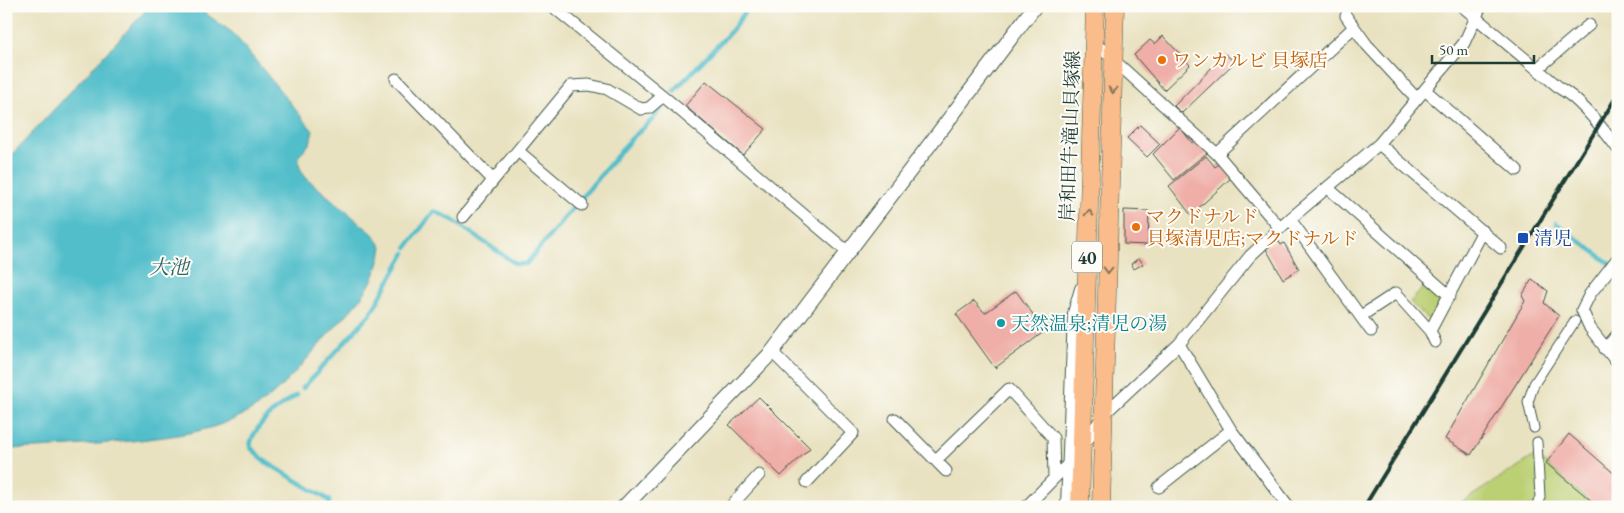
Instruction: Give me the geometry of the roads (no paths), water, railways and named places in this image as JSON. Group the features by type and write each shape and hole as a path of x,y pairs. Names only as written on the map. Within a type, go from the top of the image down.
{"main road":[{"name":"岸和田牛滝山貝塚線","path":"1080,507 1095,6"},
{"name":"40","path":"1102,507 1113,61 1112,7"}],"street":[{"path":"552,6 663,96 849,253"},
{"path":"624,507 772,352 849,253 1034,6"},
{"path":"1462,6 1475,19 1537,68 1561,90 1570,94 1606,132 1618,149"},
{"path":"1032,504 1054,477 1081,451 1103,416 1179,344 1250,256 1290,219 1379,144 1464,43 1481,6"},
{"path":"1346,16 1367,45 1421,94 1516,170"},
{"path":"1537,68 1590,25"},
{"path":"1217,154 1354,27"},
{"path":"1094,42 1217,154 1280,228"},
{"path":"396,79 493,180"},
{"path":"463,217 571,86 589,84 607,89 642,109 649,108 663,96"},
{"path":"1379,144 1500,248"},
{"path":"518,151 579,202"},
{"path":"1328,188 1450,296"},
{"path":"1290,219 1371,331"},
{"path":"1361,316 1396,293 1433,337 1450,296 1483,232"},
{"path":"1618,258 1590,294 1582,310 1590,328 1604,349 1618,364"},
{"path":"1068,507 1068,464 1075,313 1087,271"},
{"path":"1534,428 1528,402 1534,384 1575,321"},
{"path":"1604,349 1618,334"},
{"path":"1179,344 1231,430 1289,507"},
{"path":"772,352 853,433 807,482"},
{"path":"936,460 1009,389 1053,438 1054,477"},
{"path":"895,419 946,471"},
{"path":"1159,487 1231,430"},
{"path":"1536,507 1540,497 1537,442"},
{"path":"730,507 759,475"}],"water":[{"name":"大池","path":"150,6 195,6 233,33 313,131 310,143 299,156 299,166 305,177 373,234 382,247 379,262 368,287 361,297 301,366 265,401 241,416 211,428 164,437 85,445 6,449 6,161"}],"waterway":[{"path":"674,91 733,29 749,6"},
{"path":"407,247 434,211 451,219 516,264 526,264 631,139 653,119 663,106"},
{"path":"1556,223 1609,263"},
{"path":"303,388 371,313 405,253"},
{"path":"297,395 275,410 261,424 252,439 250,447 266,462 329,500 329,507"}],"railway":[{"path":"1364,507 1618,94"}],"place":[{"name":"ワンカルビ 貝塚店","path":"1162,60"},
{"name":"マクドナルド 貝塚清児店;マクドナルド","path":"1136,227"},
{"name":"清児","path":"1523,238"},
{"name":"天然温泉;清児の湯","path":"1001,323"}]}
